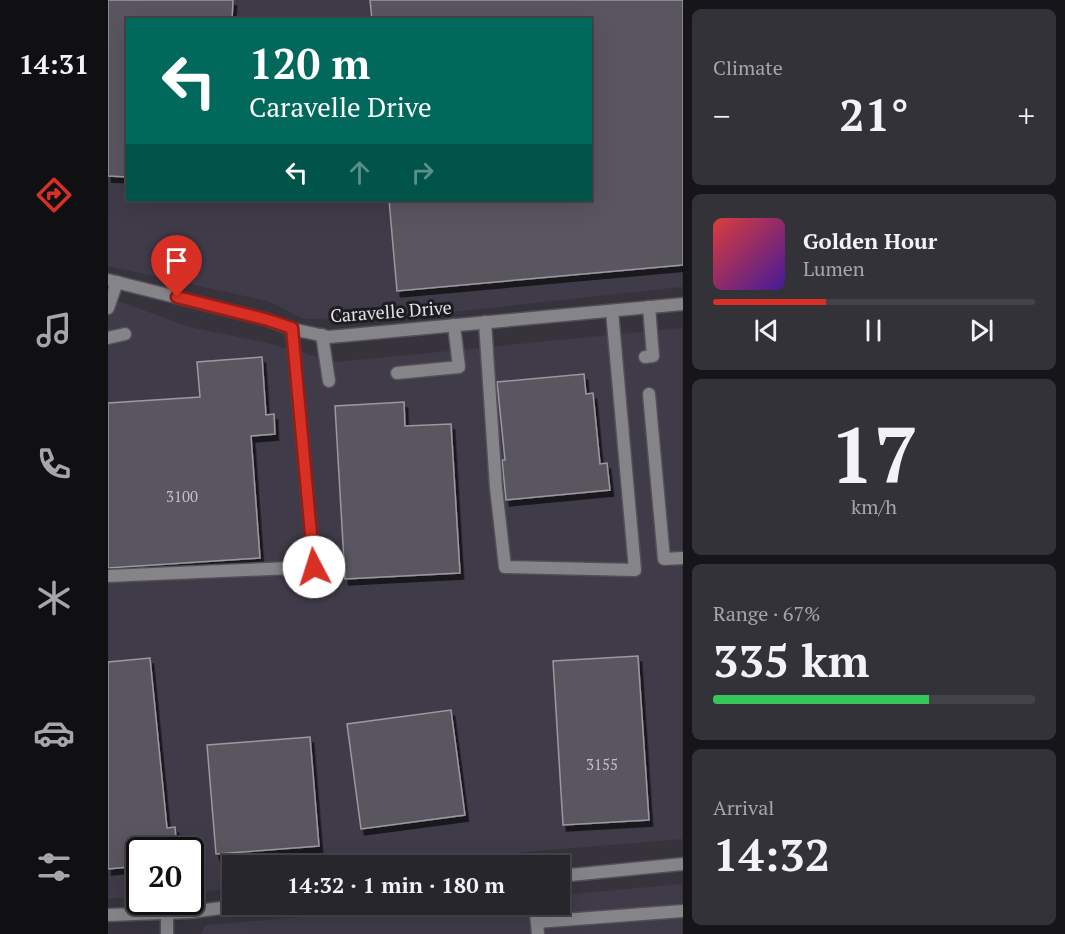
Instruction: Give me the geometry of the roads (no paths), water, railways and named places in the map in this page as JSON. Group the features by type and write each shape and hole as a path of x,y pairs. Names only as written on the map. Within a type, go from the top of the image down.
{"street":[{"path":"108,308 112,281"},
{"name":"Caravelle Drive","path":"112,281 329,337 682,304"},
{"path":"645,357 653,356 648,307"},
{"path":"485,322 496,488 505,567 635,570 612,310"},
{"path":"397,374 459,367 454,325"},
{"path":"108,576 314,567 292,328"},
{"path":"108,338 125,334"},
{"path":"322,335 329,381"},
{"path":"649,394 664,559 682,558"},
{"path":"570,875 682,864"},
{"path":"204,909 222,907"},
{"path":"537,928 682,911"},
{"path":"108,915 126,914"},
{"path":"167,915 167,934"}]}
